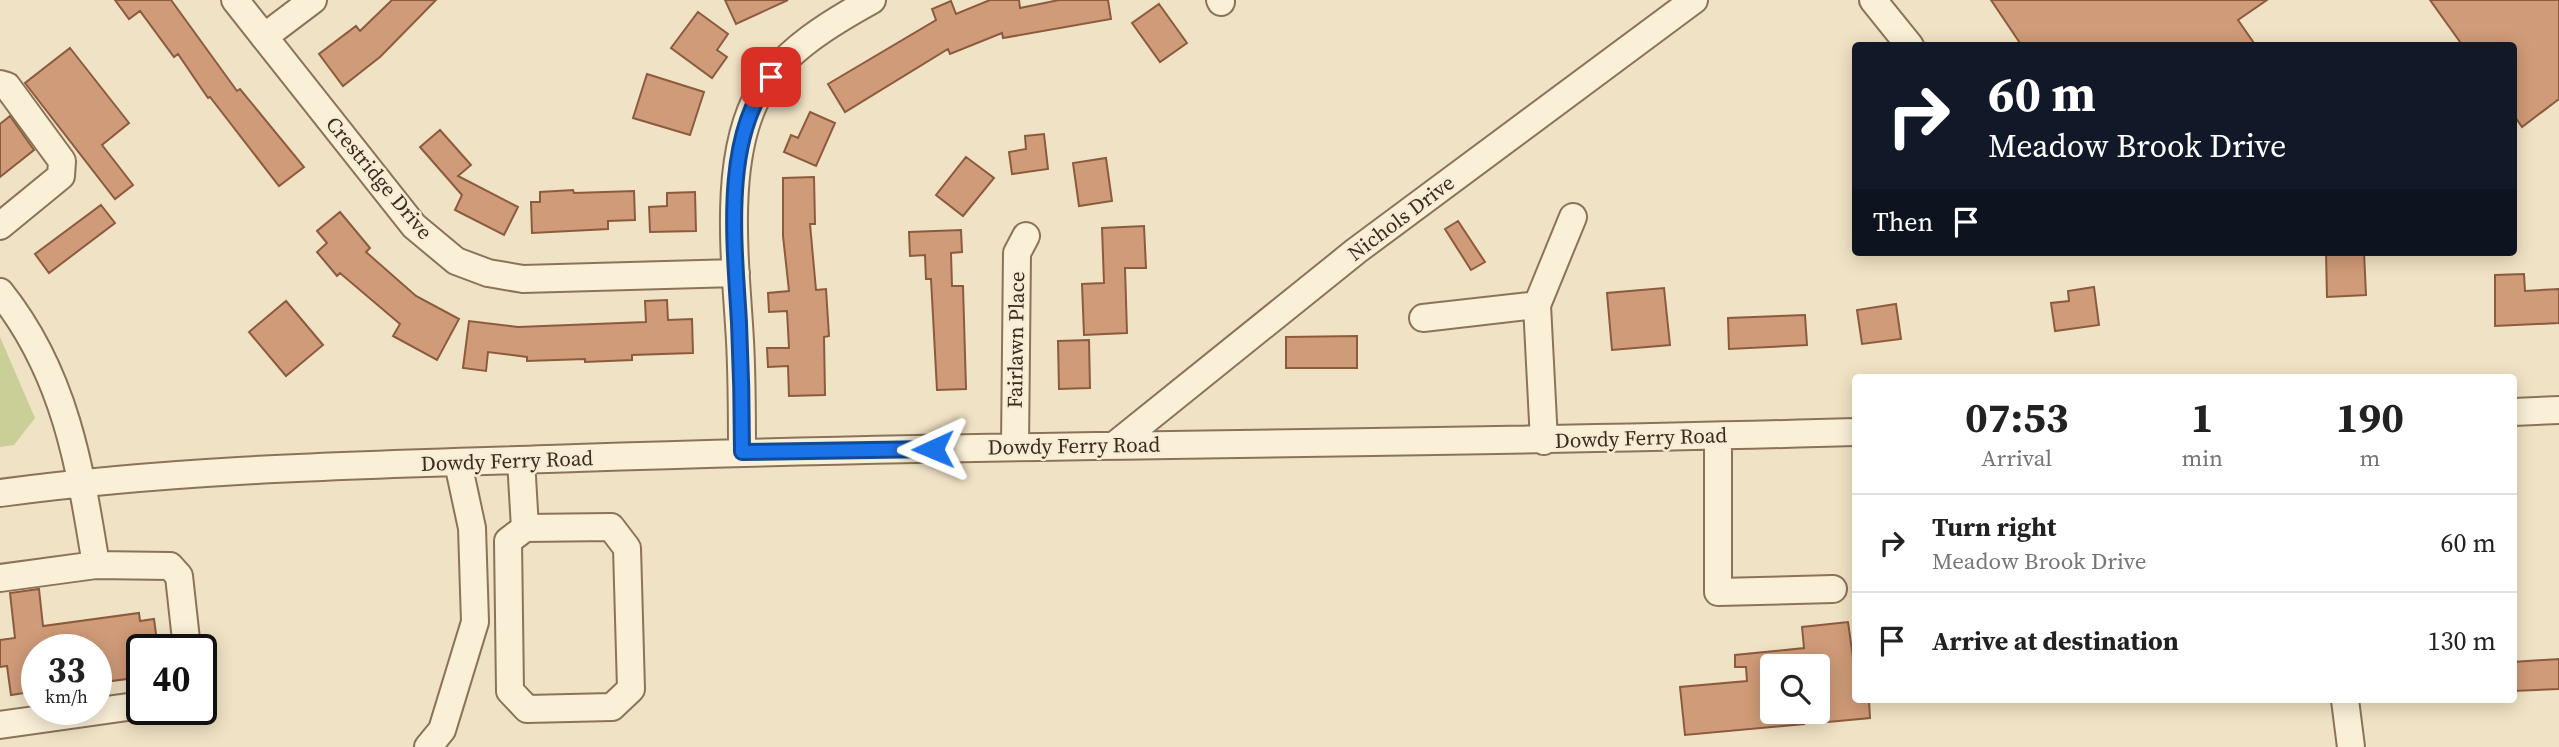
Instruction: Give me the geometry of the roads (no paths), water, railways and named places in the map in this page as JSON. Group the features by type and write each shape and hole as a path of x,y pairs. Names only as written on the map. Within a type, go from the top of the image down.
{"street":[{"name":"Crestridge Drive","path":"235,0 414,226 456,261 488,273 523,279 736,274"},
{"path":"264,37 313,0"},
{"path":"742,452 742,387 736,274 738,172 743,138 756,100 780,66 811,39 872,0"},
{"name":"Nichols Drive","path":"1115,445 1356,251 1694,0"},
{"path":"1873,0 1907,42"},
{"path":"0,84 7,86 62,161 61,176 0,226"},
{"path":"1544,441 1537,305 1573,216"},
{"name":"Fairlawn Place","path":"1015,447 1017,253 1026,236"},
{"path":"0,292 41,351 67,421 83,482 96,565"},
{"path":"1423,318 1537,305"},
{"path":"2517,412 2559,410"},
{"name":"Dowdy Ferry Road","path":"0,493 83,482 212,471 742,452 1544,441 1852,432"},
{"path":"1718,436 1718,592 1833,589"},
{"path":"521,460 525,528"},
{"path":"428,747 442,730 475,622 472,528 458,463"},
{"path":"611,527 627,548 631,689 612,707 527,709 510,691 508,541 525,528 611,527"},
{"path":"0,578 96,565 170,566 179,576 185,634"},
{"path":"2345,703 2351,747"},
{"path":"0,725 126,707"}]}
